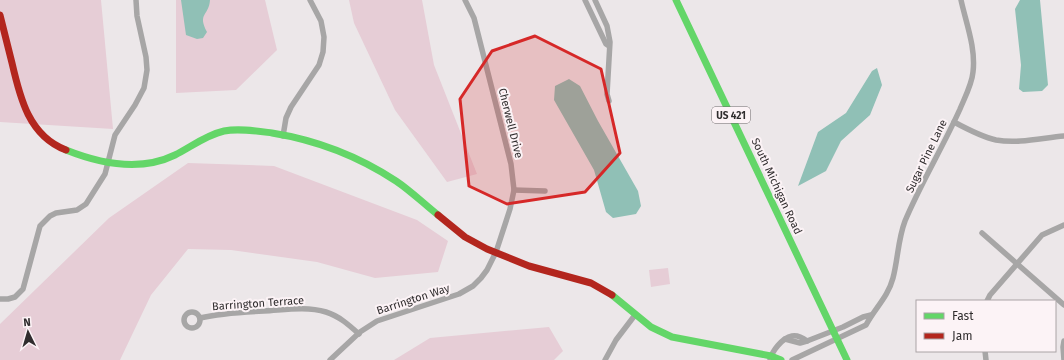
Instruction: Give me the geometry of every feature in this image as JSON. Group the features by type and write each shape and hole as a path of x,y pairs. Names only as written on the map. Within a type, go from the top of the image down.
{"street":[{"path":"0,299 15,297 23,289 40,226 50,216 56,213 78,210 86,204 105,174 107,161 115,135 135,105 144,88 147,70 146,57 137,16 136,0"},
{"path":"283,136 286,118 291,107 319,65 323,52 324,37 321,21 310,0"},
{"name":"Cherwell Drive","path":"465,0 474,18 511,164 514,190 510,209 496,252"},
{"path":"586,0 606,44 609,46"},
{"path":"595,0 609,33 610,42 607,94 609,102"},
{"name":"South Michigan Road","path":"676,0 847,360"},
{"name":"Sugar Pine Lane","path":"792,360 866,325 871,315 884,300 889,290 905,222 954,122 971,82 973,72 973,50 961,0"},
{"path":"0,15 21,100 27,115 43,136 56,146 77,155 128,166 155,162 169,157 213,135 231,130 311,141 338,151 396,181 467,238 528,266 590,282 599,286 622,302 635,315 655,330 672,337 781,360"},
{"path":"954,122 986,137 997,140 1024,141 1064,136"},
{"path":"514,190 545,191"},
{"path":"988,300 990,295 1042,235 1064,225"},
{"path":"982,233 1064,305"},
{"name":"Barrington Way","path":"330,360 369,325 409,309 466,291 481,278 496,252"},
{"name":"Barrington Terrace","path":"200,318 233,312 318,310 338,317 359,334"},
{"path":"605,360 616,340 635,315"},
{"name":"Sugar Pine Lane","path":"770,358 776,347 791,336 798,336 807,341 871,315"},
{"path":"1064,341 1064,360"}],"highlighted area":[{"path":"535,36 601,69 620,153 585,192 507,204 469,186 460,99 492,51"}],"shaded area":[{"path":"0,0 101,0 113,129 0,122"},
{"path":"176,0 265,0 277,50 236,90 176,93"},
{"path":"181,0 210,0 208,9 203,18 204,26 207,32 203,38 197,39 186,35"},
{"path":"349,0 422,0 434,65 477,174 447,182 395,110 354,23"},
{"path":"1020,0 1040,0 1048,85 1042,91 1023,92 1019,89 1021,65 1015,9"},
{"path":"877,68 882,85 870,115 841,141 826,171 798,186 818,132 846,113 872,71"},
{"path":"569,79 580,86 638,191 641,206 636,214 613,218 606,212 594,170 554,100 555,86"},
{"path":"188,163 274,166 417,220 448,241 438,272 375,278 317,262 231,250 188,249 151,295 120,360 0,360 0,324 109,218"},
{"path":"668,268 670,284 651,287 649,270"},
{"path":"549,327 563,351 554,360 394,360 430,338"}],"traffic: fast":[{"path":"676,0 847,360"},
{"path":"66,150 93,159 134,165 162,160 175,155 211,135 224,131 242,130 272,133 321,145 367,164 402,185 438,215"},
{"path":"612,295 651,327 672,337 771,356 781,360"}],"traffic: jam":[{"path":"0,15 19,89 28,114 35,126 43,135 53,144 66,150"},
{"path":"438,215 465,237 487,249 529,266 591,283 612,295"}]}
